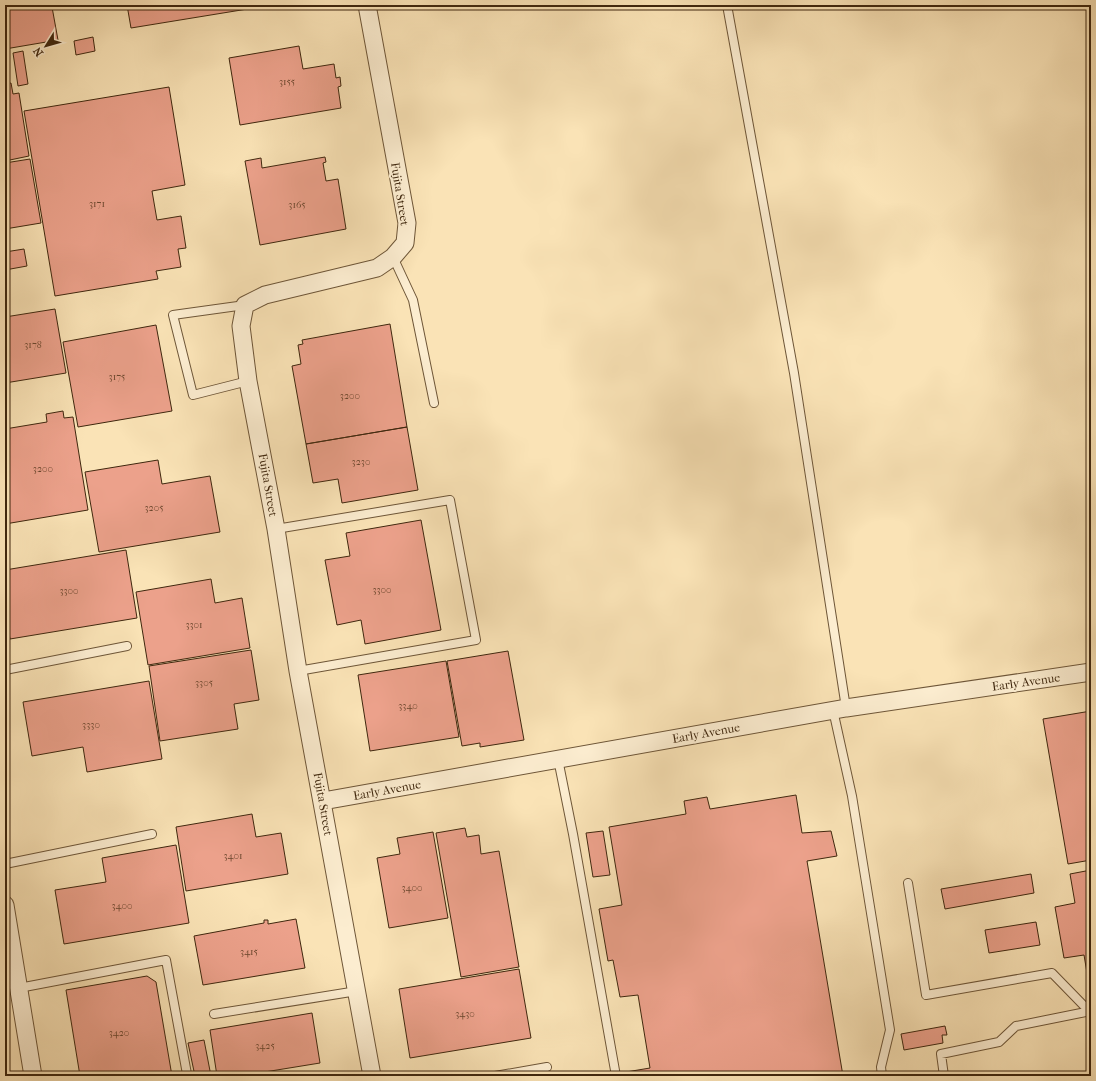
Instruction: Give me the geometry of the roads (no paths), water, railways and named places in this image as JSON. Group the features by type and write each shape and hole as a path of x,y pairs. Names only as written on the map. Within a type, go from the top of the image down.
{"street":[{"name":"Fujita Street","path":"367,5 407,223 405,243 393,257 377,268 265,295 245,305 240,326 248,381 276,528 298,671 323,801 372,1076"},
{"name":"Early Avenue","path":"323,801 840,709 1091,672"},
{"path":"5,905 33,1076"}],"lane":[{"path":"727,5 794,373 852,796 890,1030 881,1067 882,1076"},
{"path":"393,257 413,300 434,402"},
{"path":"245,305 173,314 193,395 248,381"},
{"path":"276,528 450,500 476,640 298,671"},
{"path":"5,670 127,646"},
{"path":"558,759 616,1076"},
{"path":"5,864 152,834"},
{"path":"908,883 926,995 1052,973 1090,1011"},
{"path":"18,988 166,960 187,1074"},
{"path":"214,1014 357,991"},
{"path":"944,1076 941,1054 999,1042 1016,1026 1090,1011"},
{"path":"495,1076 547,1067"}]}
